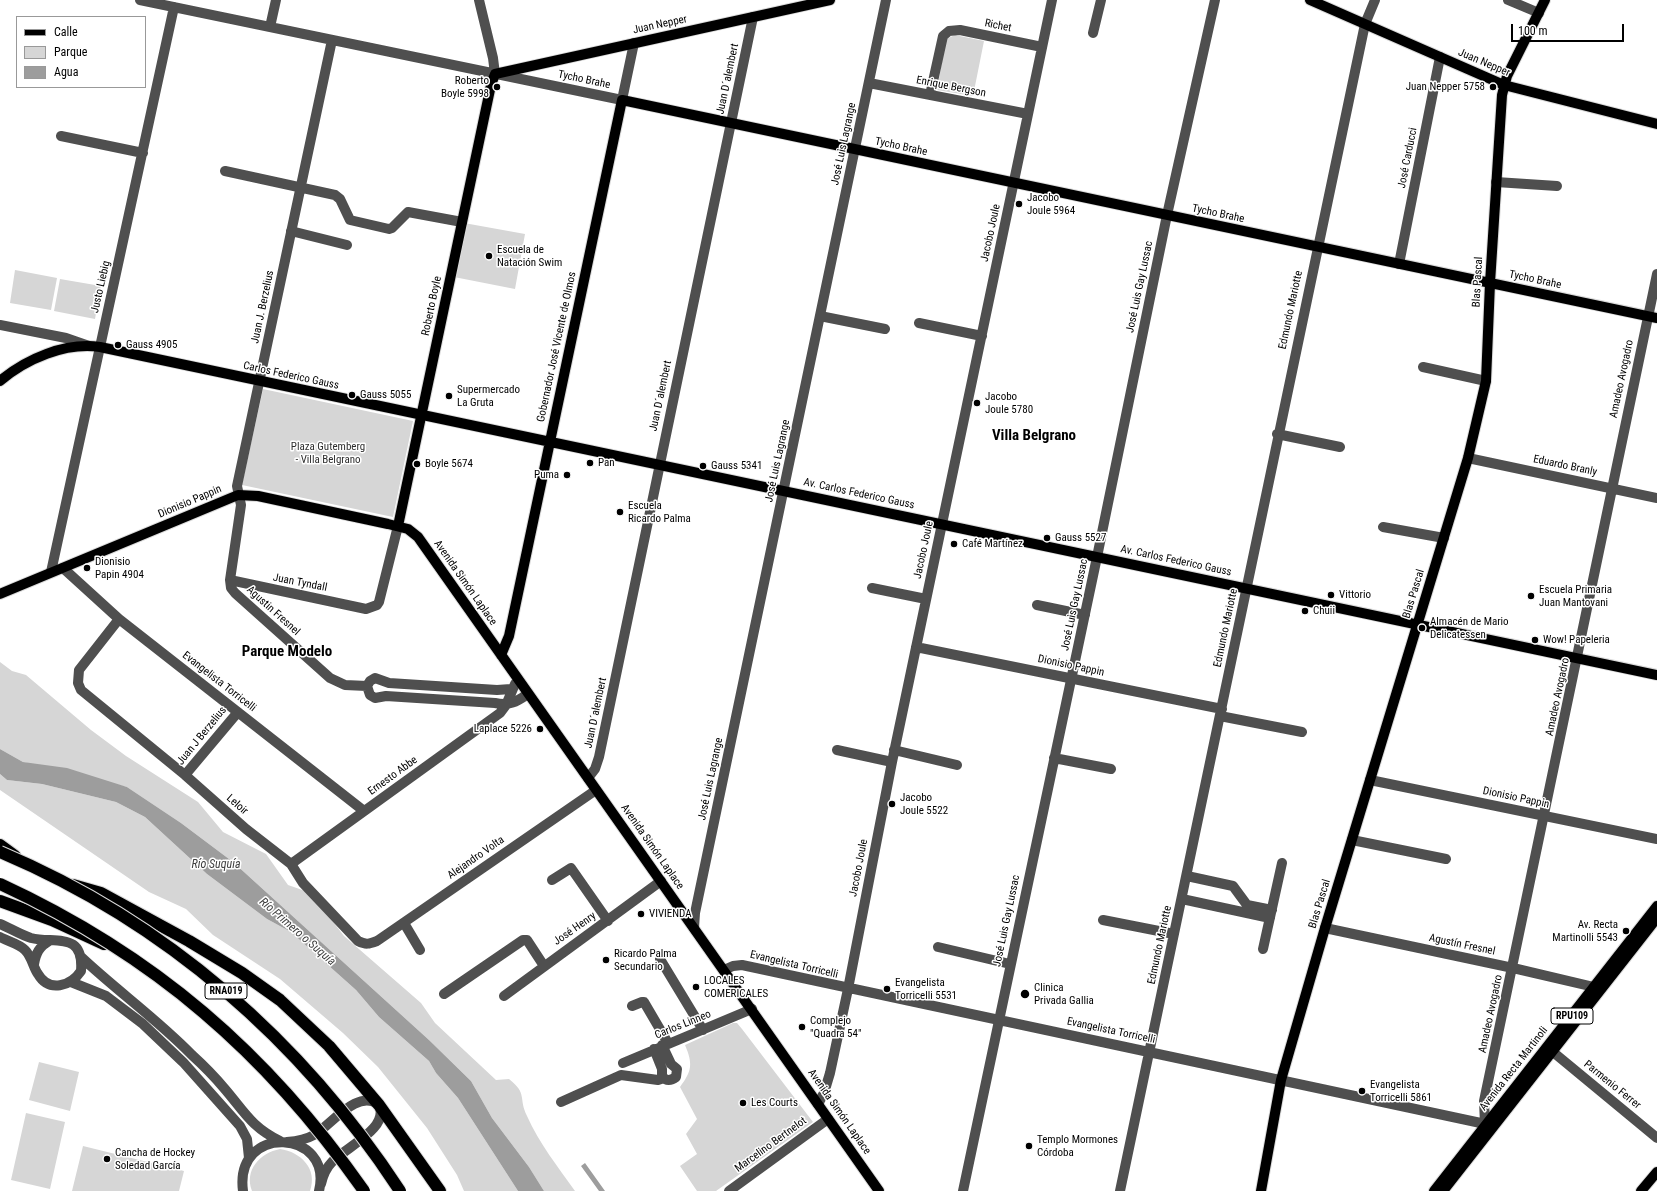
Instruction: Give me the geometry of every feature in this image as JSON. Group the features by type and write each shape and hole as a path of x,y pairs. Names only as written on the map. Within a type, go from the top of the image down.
{"highway":[{"path":"0,845 26,864"},
{"name":"RNA019","path":"0,852 64,882 124,916 169,946 242,1005 300,1062 335,1102 400,1191"},
{"path":"64,882 101,893 228,964 280,1000 317,1033 379,1104 413,1150 440,1191"},
{"name":"RNA019","path":"0,884 67,917 128,954 192,1001 260,1063 314,1123 364,1191"},
{"path":"0,902 52,920 86,937 128,954"}],"main road":[{"name":"Juan Nepper","path":"496,74 830,0"},
{"name":"Juan Nepper","path":"1310,0 1504,85 1657,124"},
{"name":"Blas Pascal","path":"1260,1191 1281,1080 1325,928 1468,458 1486,381 1496,182 1504,85 1546,0"},
{"name":"Roberto Boyle","path":"398,526 491,85 496,74"},
{"name":"Tycho Brahe","path":"622,100 1652,317"},
{"name":"Gobernador José Vicente de Olmos","path":"501,654 509,636 622,100"},
{"name":"Carlos Federico Gauss","path":"95,347 549,441"},
{"path":"0,381 30,362 60,350 95,347"},
{"name":"Av. Carlos Federico Gauss","path":"549,441 1657,675"},
{"name":"Dionisio Pappin","path":"0,594 238,495 258,496 398,526"},
{"name":"Avenida Simón Laplace","path":"398,526 408,529 418,537 879,1191"},
{"name":"Avenida Recta Martinoli","path":"1490,1125 1657,906"},
{"name":"Avenida Recta Martinoli","path":"1434,1191 1553,1052 1657,918"},
{"path":"1443,1191 1460,1170 1462,1161 1490,1125"},
{"path":"1641,1191 1657,1172"}],"street":[{"name":"Tycho Brahe","path":"140,0 181,6 270,27 622,100"},
{"path":"270,27 276,0"},
{"path":"479,0 496,74"},
{"name":"José Luis Lagrange","path":"694,928 886,0"},
{"name":"Jacobo Joule","path":"818,1104 824,1092 830,1073 848,989 894,750 1052,0"},
{"path":"1094,33 1101,0"},
{"name":"José Luis Gay Lussac","path":"963,1191 1085,615 1167,215 1215,0"},
{"name":"Edmundo Mariotte","path":"1120,1191 1247,589 1277,434 1317,246 1365,24 1375,0"},
{"path":"1508,0 1539,13"},
{"name":"Justo Liebig","path":"51,572 95,347 181,6"},
{"name":"Juan D´alembert","path":"588,778 595,769 599,757 753,17"},
{"name":"Richet","path":"930,95 943,36 949,31 960,30 1042,47"},
{"name":"Juan J. Berzelius","path":"230,580 240,505 237,486 332,40"},
{"name":"Gobernador José Vicente de Olmos","path":"622,100 634,43"},
{"name":"José Carducci","path":"1400,264 1440,57"},
{"name":"Enrique Bergson","path":"869,83 1028,114"},
{"path":"61,136 143,153"},
{"path":"225,171 334,195 340,199 350,220 389,229 392,228 408,212 462,222"},
{"path":"1496,182 1557,186"},
{"path":"291,231 346,245"},
{"name":"Amadeo Avogadro","path":"1490,1125 1484,1101 1578,659 1610,488 1652,317 1657,274"},
{"path":"820,316 885,329"},
{"path":"919,323 982,336"},
{"name":"Carlos Federico Gauss","path":"0,325 53,336 95,347"},
{"path":"53,336 61,341 60,350"},
{"path":"1423,366 1486,381"},
{"path":"1277,434 1340,447"},
{"name":"Eduardo Branly","path":"1468,458 1657,498"},
{"name":"Roberto Boyle","path":"366,608 377,605 379,602 398,526"},
{"path":"1383,527 1444,538"},
{"name":"Evangelista Torricelli","path":"63,568 119,619 364,811"},
{"name":"Juan Tyndall","path":"230,580 366,608"},
{"name":"Agustin Fresnel","path":"230,580 233,590 242,599 330,678 344,685 367,686 370,681 375,678 389,683 497,690 511,689"},
{"path":"242,599 240,590 250,585"},
{"path":"872,588 926,599"},
{"path":"1037,605 1085,615"},
{"name":"Leloir","path":"119,619 79,670 78,683 81,690 185,775 246,829 292,864 303,883 358,941 369,944"},
{"name":"Dionisio Pappin","path":"916,647 1071,678 1302,732"},
{"name":"Ernesto Abbe","path":"292,864 500,713 506,705 511,689 519,680"},
{"path":"367,686 368,692 375,698 386,696 506,705"},
{"name":"Ernesto Abbe","path":"506,705 514,704 528,694"},
{"name":"Juan J Berzelius","path":"185,775 238,712"},
{"path":"837,750 892,762"},
{"path":"894,750 956,764"},
{"path":"1054,758 1111,769"},
{"name":"Dionisio Pappin","path":"1370,780 1657,839"},
{"name":"Alejandro Volta","path":"369,944 377,941 404,923 596,790"},
{"path":"1352,840 1446,860"},
{"path":"1263,949 1282,863"},
{"path":"552,880 571,868 608,921"},
{"path":"1186,876 1233,886 1246,909"},
{"name":"José Henry","path":"504,996 661,881"},
{"path":"1182,899 1271,914"},
{"path":"1103,920 1174,934"},
{"path":"404,923 420,950"},
{"path":"0,924 31,938 49,941 58,939 68,941 76,947 80,956 81,970 71,982 62,986 52,985 44,981 37,974 34,964 24,948 0,937"},
{"name":"Agustín Fresnel","path":"1325,928 1513,968 1594,987"},
{"path":"444,994 523,940 528,940 544,966"},
{"path":"34,964 38,950 49,941"},
{"path":"938,947 1010,964"},
{"path":"80,956 110,984 154,1018 192,1054 224,1088 256,1128 284,1142 300,1146 314,1157 320,1168 320,1187"},
{"path":"660,958 703,1030"},
{"name":"Evangelista Torricelli","path":"724,970 733,966 742,965 848,989 1490,1125"},
{"path":"71,982 106,996 143,1024 183,1062 240,1126 247,1139 249,1158"},
{"path":"560,1102 620,1075 658,1080 664,1078 672,1080 676,1076 677,1072 675,1067 671,1064 661,1046 644,1002 632,1006"},
{"name":"Carlos Linneo","path":"623,1063 752,1009"},
{"path":"661,1046 664,1078"},
{"name":"Parmenio Ferrer","path":"1553,1052 1657,1138"},
{"path":"243,1191 242,1176 249,1158 260,1148 267,1144 303,1140 316,1134 358,1102 367,1099 379,1104 382,1117 377,1126 336,1158 327,1168 320,1187"},
{"name":"Marcelino Bertnelot","path":"729,1191 828,1118"}],"green space":[{"path":"955,35 984,41 973,96 937,90 946,39"},
{"name":"Escuela de Natación Swim","path":"464,223 525,234 515,289 454,277"},
{"path":"15,270 57,278 51,310 10,303"},
{"path":"60,279 101,286 95,319 54,311"},
{"name":"Plaza Gutemberg - Villa Belgrano","path":"263,389 413,421 393,517 242,485"},
{"path":"0,662 12,671 26,675 91,730 126,756 198,802 223,832 266,854 288,885 311,893 344,936 421,1003 435,1023 496,1080 509,1079 515,1084 521,1093 524,1110 537,1136 575,1191 544,1191 529,1167 492,1118 471,1081 429,1040 233,862 181,823 127,787 23,762 0,749"},
{"path":"0,774 7,780 42,784 116,802 145,817 207,874 267,919 291,932 356,990 379,1017 429,1061 436,1073 458,1098 518,1191 464,1191 457,1175 427,1128 378,1067 343,1033 280,979 213,935 186,909 149,892 0,790"},
{"name":"Les Courts","path":"733,1023 737,1023 742,1029 813,1122 716,1191 697,1191 680,1166 697,1154 686,1134 697,1119 680,1087 689,1072 690,1067 689,1057 685,1045"},
{"path":"39,1062 79,1072 70,1111 29,1100"},
{"path":"26,1113 65,1122 50,1189 11,1180"},
{"name":"Cancha de Hockey Soledad García","path":"83,1146 184,1171 179,1191 72,1191"},
{"path":"280,1149 295,1154 306,1163 312,1176 310,1191 252,1191 250,1176 256,1164 266,1154"}],"water":[{"name":"Río Suquía","path":"0,749 23,762 67,768 127,787 181,823 233,862 429,1040 471,1081 492,1118 529,1167 544,1191 518,1191 458,1098 436,1073 429,1061 379,1017 356,990 291,932 267,919 207,874 145,817 116,802 42,784 7,780 0,774"},
{"path":"585,1163 605,1191 599,1191 581,1166"}],"place":[{"name":"Roberto Boyle 5998","path":"497,87"},
{"name":"Juan Nepper 5758","path":"1493,87"},
{"name":"Jacobo Joule 5964","path":"1019,204"},
{"name":"Escuela de Natación Swim","path":"489,256"},
{"name":"Gauss 4905","path":"118,345"},
{"name":"Gauss 5055","path":"352,395"},
{"name":"Supermercado La Gruta","path":"449,396"},
{"name":"Jacobo Joule 5780","path":"977,403"},
{"name":"Pan","path":"590,463"},
{"name":"Boyle 5674","path":"417,464"},
{"name":"Gauss 5341","path":"703,466"},
{"name":"Puma","path":"567,475"},
{"name":"Escuela Ricardo Palma","path":"620,512"},
{"name":"Gauss 5527","path":"1047,538"},
{"name":"Café Martínez","path":"954,544"},
{"name":"Dionisio Papin 4904","path":"87,568"},
{"name":"Vittorio","path":"1331,595"},
{"name":"Escuela Primaria Juan Mantovani","path":"1531,596"},
{"name":"Chuii","path":"1305,611"},
{"name":"Almacén de Mario Delicatessen","path":"1422,628"},
{"name":"Wow! Papeleria","path":"1535,640"},
{"name":"Laplace 5226","path":"540,729"},
{"name":"Jacobo Joule 5522","path":"892,804"},
{"name":"VIVIENDA","path":"641,914"},
{"name":"Av. Recta Martinolli 5543","path":"1626,931"},
{"name":"Ricardo Palma Secundario","path":"606,960"},
{"name":"LOCALES COMERICALES","path":"696,987"},
{"name":"Evangelista Torricelli 5531","path":"887,989"},
{"name":"Clinica Privada Gallia","path":"1025,994"},
{"name":"Complejo \"Quadra 54\"","path":"802,1027"},
{"name":"Evangelista Torricelli 5861","path":"1362,1091"},
{"name":"Les Courts","path":"743,1103"},
{"name":"Templo Mormones Córdoba","path":"1029,1146"},
{"name":"Cancha de Hockey Soledad García","path":"107,1159"}],"district":[{"name":"Villa Belgrano","path":"1034,436"},
{"name":"Parque Modelo","path":"287,652"}],"water label":[{"name":"Río Primero o Suquía","path":"297,932"}]}
